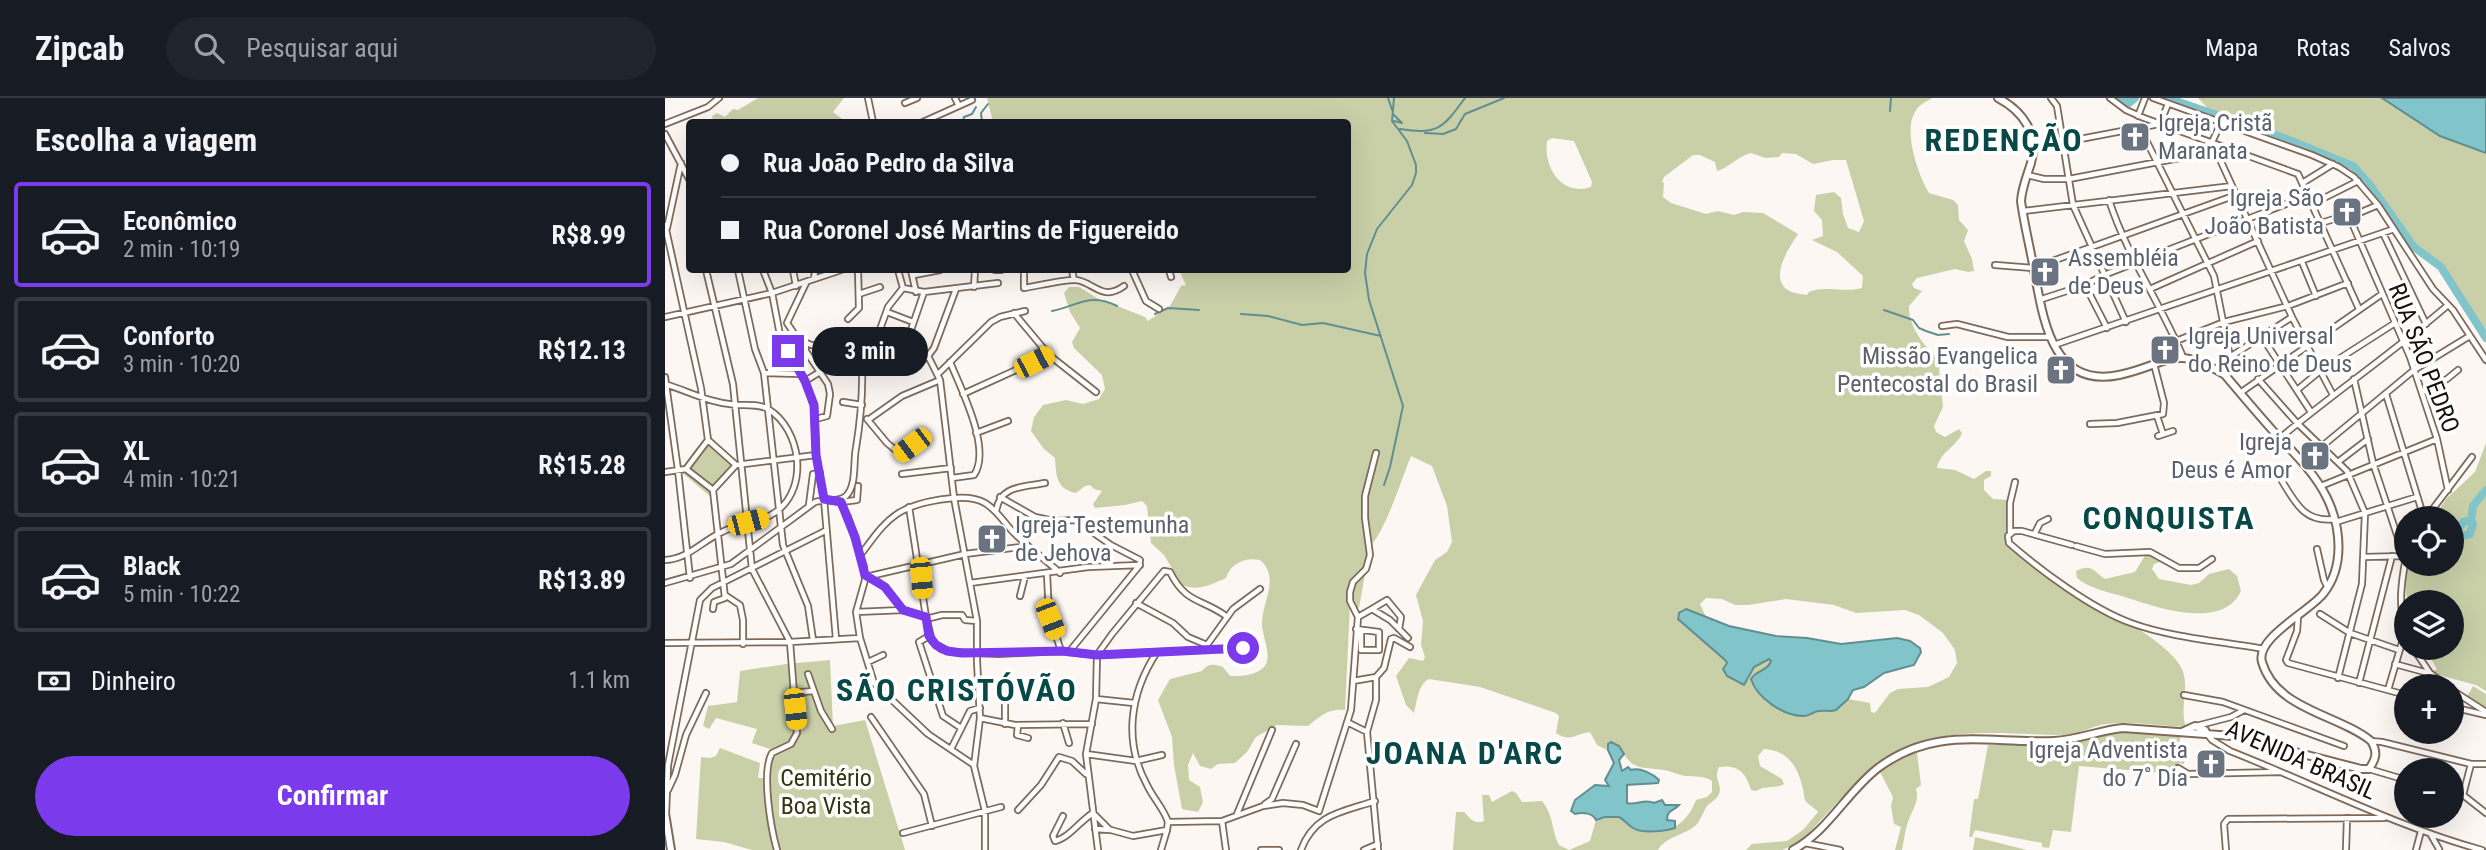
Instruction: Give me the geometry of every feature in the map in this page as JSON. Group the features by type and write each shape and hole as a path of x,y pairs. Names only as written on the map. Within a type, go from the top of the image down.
{"main road":[{"path":"1793,850 1805,843 1878,768 1915,747 1933,741 2057,741 2105,729 2123,728 2206,732 2253,740 2353,768 2369,769 2374,763 2376,752 2371,741 2290,698 2269,675 2262,662 2263,649 2279,631 2312,606 2328,588 2338,557 2339,538 2321,486 2225,375 2203,363 2183,357 2118,375 2097,375 2074,368 2064,360 2049,337 2039,300 2023,211 2022,193 2033,148 2027,123 2004,99"},
{"path":"2180,732 2195,726 2206,732"},
{"path":"665,814 671,850"}],"street":[{"path":"665,124 708,107 719,98"},
{"path":"868,98 872,119"},
{"path":"905,103 917,98"},
{"path":"955,98 959,106"},
{"path":"2051,98 2057,106 2073,205 2126,322"},
{"path":"2110,98 2120,107 2138,116 2295,172 2304,182 2359,309"},
{"path":"2138,116 2144,98"},
{"path":"2153,98 2333,163 2358,181 2378,205 2433,289 2448,305 2486,360"},
{"path":"930,119 972,100"},
{"path":"2160,124 2168,104"},
{"path":"2141,127 2146,119"},
{"path":"2221,123 2212,142 2292,317 2333,395"},
{"path":"2033,148 2160,124"},
{"path":"2141,127 2171,192 2209,263 2218,290 2230,357 2225,375"},
{"path":"665,134 686,173"},
{"path":"2027,175 2044,179 2069,179 2216,151"},
{"path":"681,163 666,227 703,400 708,440 736,465 816,455"},
{"path":"2304,182 2333,163"},
{"path":"2312,204 2358,181"},
{"path":"2023,211 2232,186"},
{"path":"1995,265 2033,268 2236,195"},
{"path":"2039,300 2085,285 2195,238 2309,195"},
{"path":"2109,200 2121,235 2183,357"},
{"path":"2359,213 2378,205"},
{"path":"2321,223 2334,219"},
{"name":"RUA SÃO PEDRO","path":"2352,223 2422,392 2437,439 2448,490"},
{"path":"2053,346 2394,229"},
{"path":"2383,233 2426,324"},
{"path":"2150,289 2258,241"},
{"path":"665,257 673,256"},
{"path":"2302,262 2316,296"},
{"path":"707,273 733,384 752,569 790,642 796,737 791,744 772,753 768,763 768,796 777,850"},
{"path":"739,273 755,349 764,373 772,462 785,553 808,606 813,640"},
{"path":"764,273 772,293 777,324 814,405 816,455 824,499 836,639"},
{"path":"794,273 796,286"},
{"path":"814,279 815,273"},
{"path":"665,317 772,293 832,273"},
{"path":"848,318 859,308 858,273"},
{"path":"899,273 902,288"},
{"path":"913,273 916,292"},
{"path":"974,287 975,273"},
{"path":"1024,273 1024,288 1074,280 1104,292 1112,292 1124,286"},
{"path":"1073,273 1074,280"},
{"path":"1133,273 1143,297 1159,309"},
{"path":"1170,273 1171,277"},
{"path":"807,282 787,323 828,384 830,394 827,416 816,419"},
{"path":"902,288 924,292 998,283"},
{"path":"2176,341 2224,322 2288,306 2348,283"},
{"path":"2085,285 2107,328"},
{"path":"859,294 880,287"},
{"path":"840,501 851,487 862,414 865,362 890,303 902,288"},
{"path":"799,340 844,358 907,372 928,356 938,340 956,289"},
{"path":"897,370 924,292"},
{"path":"2240,393 2382,294"},
{"path":"2280,438 2448,305"},
{"path":"868,420 902,396 939,377 950,362 991,322 1025,310"},
{"path":"887,312 913,322"},
{"path":"1014,313 1049,355 1095,392"},
{"path":"2230,357 2292,317"},
{"path":"2297,390 2320,371 2395,323"},
{"path":"1942,326 1957,324 2008,337 2049,337"},
{"path":"2262,337 2311,412"},
{"path":"2302,463 2414,370 2468,337"},
{"path":"963,394 1049,355"},
{"path":"928,356 939,377 954,498 977,621 980,718 974,766 985,811 985,850"},
{"path":"805,381 844,358"},
{"path":"950,362 976,433 981,457 972,476 952,478"},
{"path":"2091,424 2117,423 2163,414 2165,410 2155,363"},
{"path":"2422,392 2458,370"},
{"path":"764,373 801,374"},
{"path":"665,377 690,578"},
{"path":"2257,379 2297,423 2350,474 2365,513 2362,584 2338,678"},
{"path":"2354,379 2373,464 2394,524"},
{"path":"665,560 677,559 717,535 780,510 795,480 797,457 789,432 767,408 703,400 666,384"},
{"path":"2386,394 2420,506"},
{"path":"843,402 862,405"},
{"path":"862,414 905,458"},
{"path":"2157,416 2160,435 2173,431"},
{"path":"976,433 1009,421"},
{"path":"900,454 925,435"},
{"path":"2337,462 2368,439"},
{"path":"2321,486 2437,439"},
{"path":"665,472 686,469 708,440"},
{"path":"1358,629 1379,632 1379,650 1361,650 1358,629 1357,614 1350,601 1353,582 1366,569 1370,555 1365,518 1366,496 1376,453"},
{"path":"2435,506 2472,457"},
{"path":"713,491 736,465"},
{"path":"902,474 951,468"},
{"path":"686,469 713,491 724,594 724,599 713,602 713,609"},
{"path":"809,506 813,474 820,473"},
{"path":"2282,481 2302,511 2321,521 2335,521 2417,497"},
{"path":"2015,482 2010,503 2009,543 2048,574 2123,620 2163,631 2263,649"},
{"path":"996,512 1000,498 1007,490 1045,483"},
{"path":"665,583 690,578 737,561 809,506 824,499 857,500 858,485"},
{"path":"860,554 885,524 909,507 954,498 977,499 996,512 1028,546 1060,572"},
{"path":"1000,498 1035,517 1054,521 1075,520 1140,563"},
{"path":"840,501 868,576 885,587 903,610"},
{"path":"909,507 929,636 936,645 947,651 979,654 1062,651 1097,655 1206,647 1243,648"},
{"path":"2035,534 2040,523 2048,519"},
{"path":"665,814 668,765 700,600 723,582 825,531"},
{"path":"2009,534 2035,534 2105,554 2150,552 2179,568 2199,568 2212,559"},
{"path":"868,576 965,554 1028,546"},
{"path":"2317,549 2328,588"},
{"path":"2359,683 2392,555 2364,557"},
{"path":"970,583 1088,567 1140,563"},
{"path":"1069,652 1140,563"},
{"path":"1098,850 1086,754 1096,699 1097,655 1161,572 1168,570 1187,596 1226,616"},
{"path":"1047,574 1049,614 1062,651"},
{"path":"868,576 856,612 860,638 874,682 928,734 974,766"},
{"path":"1020,596 1025,576"},
{"path":"1206,647 1226,616 1260,589"},
{"path":"724,594 740,604 743,644"},
{"path":"1357,614 1387,600 1401,617 1399,629"},
{"path":"1136,603 1173,623 1206,647"},
{"path":"1386,616 1394,608"},
{"path":"1372,609 1386,616 1408,638"},
{"path":"856,612 903,610 926,618 962,615 965,620 977,621"},
{"path":"2320,614 2350,633 2394,648"},
{"path":"2298,617 2297,631 2287,662 2394,692"},
{"path":"1319,811 1351,710 1358,629"},
{"path":"929,636 919,642 943,716 961,728"},
{"path":"665,643 743,644 860,638"},
{"path":"1364,850 1378,847 1367,732 1376,700 1377,677 1384,668 1392,638 1410,647"},
{"path":"1157,652 1143,675 1133,703 1132,734 1136,761 1147,787 1168,822 1161,850"},
{"path":"868,662 883,655"},
{"path":"2388,690 2396,660"},
{"path":"2421,660 2430,673"},
{"path":"2395,664 2430,673"},
{"path":"808,674 813,691 832,729"},
{"path":"1353,681 1377,677"},
{"path":"793,693 813,691"},
{"path":"666,794 675,775 686,735 706,693"},
{"path":"1005,694 1005,724"},
{"path":"2184,695 2223,702 2344,746"},
{"path":"2464,698 2486,714"},
{"path":"1096,699 1133,703"},
{"path":"951,749 971,710 980,708"},
{"path":"2464,709 2486,714"},
{"path":"2195,726 2231,717 2245,710"},
{"path":"871,717 926,797 932,826"},
{"path":"980,718 1018,725 1091,724"},
{"path":"2206,732 2213,721"},
{"path":"1347,722 1367,732"},
{"path":"1063,723 1069,743"},
{"path":"1018,725 1017,735 1028,738"},
{"path":"1237,814 1272,730"},
{"name":"AVENIDA BRASIL","path":"2206,732 2212,740 2230,751 2429,834"},
{"path":"2371,741 2471,764 2486,764"},
{"path":"1263,806 1272,799 1296,744"},
{"path":"1086,754 1136,761 1162,755"},
{"path":"1018,810 1041,785 1059,757 1072,761 1088,776"},
{"path":"2464,790 2471,764"},
{"path":"2178,768 2188,774 2282,772"},
{"path":"2369,769 2394,776"},
{"path":"2464,795 2486,813"},
{"path":"1301,850 1311,830 1324,818 1375,801"},
{"path":"1168,822 1222,821 1263,806 1290,803 1319,811 1324,818"},
{"path":"903,833 1001,807"},
{"path":"1063,816 1053,836 1055,841 1063,839 1077,824 1093,813"},
{"path":"1093,813 1110,830"},
{"path":"2226,850 2224,824 2228,818 2388,818"},
{"path":"2346,850 2347,818"},
{"path":"1222,821 1226,850"},
{"path":"1095,829 1133,836 1167,830"},
{"path":"2416,850 2421,831"},
{"path":"2429,834 2439,849"},
{"path":"2429,834 2482,850"},
{"path":"1805,843 1840,850"},
{"path":"1261,850 1279,850"}],"green space":[{"path":"758,98 844,98 833,112 842,119 713,119 712,116 717,113 725,117 733,109 738,110"},
{"path":"987,98 1932,98 1918,107 1912,120 1913,153 1929,193 1953,200 1958,205 1959,220 1968,230 1964,241 1974,271 1955,269 1917,278 1912,284 1914,288 1922,291 1909,306 1915,330 1943,364 1939,369 1943,407 1934,426 1936,432 1945,437 1959,429 1962,433 1942,457 1937,468 1955,470 1974,479 1986,471 1991,471 1991,476 1984,480 1984,490 1993,499 2009,500 2008,547 2054,579 2146,634 2174,658 2184,676 2186,727 2116,723 2070,735 1979,733 1936,738 1916,744 1882,762 1856,783 1798,843 1782,850 1746,850 1752,844 1787,841 1803,830 1818,812 1805,800 1798,774 1791,761 1780,753 1764,749 1758,756 1760,766 1782,779 1784,784 1751,790 1747,779 1736,768 1719,767 1718,796 1707,806 1696,825 1661,845 1658,850 1569,850 1590,841 1596,820 1607,817 1621,818 1653,831 1671,829 1685,818 1696,800 1707,797 1712,792 1712,781 1637,766 1619,746 1608,747 1607,750 1597,745 1590,732 1561,736 1556,733 1559,716 1556,713 1480,687 1429,679 1420,689 1414,713 1406,705 1396,676 1409,658 1423,661 1425,657 1421,645 1423,621 1416,595 1435,560 1447,552 1452,542 1447,506 1432,466 1411,456 1387,517 1370,546 1359,608 1350,605 1345,710 1329,712 1308,726 1277,725 1256,737 1247,752 1235,763 1218,764 1211,769 1200,766 1193,753 1188,765 1189,780 1200,787 1203,802 1198,812 1182,809 1172,737 1158,700 1170,679 1202,671 1209,665 1223,667 1230,676 1242,676 1262,669 1267,659 1262,622 1269,589 1269,574 1260,560 1249,559 1235,565 1226,578 1210,585 1194,588 1182,585 1164,555 1151,543 1147,506 1142,501 1095,508 1093,504 1102,491 1090,485 1076,493 1064,488 1058,480 1055,458 1044,449 1031,431 1034,417 1043,405 1066,400 1083,404 1099,399 1105,389 1102,375 1074,348 1072,342 1080,328 1070,312 1064,293 1069,287 1079,287 1097,298 1145,317 1148,321 1170,306 1181,286 1186,285 1180,273 1351,273 1351,119 992,119","holes":["1552,138 1574,141 1592,182 1591,187 1571,188 1556,177 1551,169 1547,141","1751,153 1765,158 1779,157 1782,153 1796,154 1813,164 1846,160 1864,221 1859,232 1848,228 1841,198 1834,192 1816,195 1814,211 1822,220 1823,236 1812,240 1837,252 1863,276 1862,288 1821,289 1807,295 1788,290 1782,283 1781,268 1786,253 1798,234 1763,213 1743,212 1734,215 1718,211 1706,214 1671,203 1663,197 1664,177 1693,155 1700,155 1715,162 1717,171","1706,598 1722,599 1735,605 1786,599 1834,605 1856,613 1905,610 1919,615 1943,633 1955,650 1957,663 1949,677 1928,687 1898,689 1890,693 1875,713 1871,712 1870,703 1848,699 1840,707 1799,716 1767,701 1762,670 1769,667 1771,661 1768,659 1761,662 1751,671 1749,679 1738,683 1727,676 1725,660 1678,620 1677,616 1692,611 1706,617 1700,604"]},
{"path":"2198,98 2382,98 2440,136 2486,153 2486,338 2448,279 2415,244 2375,186 2358,172 2310,151 2217,118"},
{"path":"708,439 738,465 711,497 680,471 695,450"},
{"path":"2486,443 2486,691 2464,682 2464,674 2435,674 2434,671 2437,669 2432,660 2464,660 2464,590 2406,590 2405,578 2464,576 2464,506 2442,506 2475,472"},
{"path":"2146,554 2160,562 2154,564 2152,569 2159,579 2191,585 2199,583 2209,574 2229,569 2237,576 2241,591 2232,603 2219,610 2186,613 2104,591 2077,578 2076,571 2086,568 2092,569 2105,579 2135,572"},
{"name":"Cemitério Boa Vista","path":"830,660 833,726 865,720 905,850 752,850 724,842 696,839 701,757 716,756 720,748 760,763 758,778 769,778 772,756 770,749 752,743 757,729 716,718 709,729 703,726 708,706 737,702 740,671"},
{"path":"2473,686 2486,694 2486,709 2467,697"},
{"path":"2126,729 2181,735 2179,743 2185,744 2184,764 2179,763 2176,774 2079,766 2071,832 2053,830 2049,848 2042,847 2042,843 1975,830 1972,837 1969,837 1974,799 1978,799 1988,745 2030,745 2049,752 2059,743"},
{"path":"1917,752 1921,785 1916,789 1916,802 1907,825 1902,850 1895,850 1901,827 1894,824 1891,806 1893,797 1880,772 1902,757"},
{"path":"1512,791 1522,802 1542,801 1549,812 1559,845 1569,850 1453,850 1456,812 1464,812 1475,821 1484,821 1482,795 1489,795 1492,802"},
{"path":"1975,837 2027,850 1973,850"}],"water":[{"path":"2382,98 2486,98 2486,153 2440,136"},
{"path":"1686,609 1729,626 1776,636 1841,644 1897,638 1910,641 1920,648 1921,652 1914,665 1884,673 1864,687 1853,690 1836,710 1817,711 1806,716 1796,715 1772,705 1754,686 1751,679 1767,667 1771,661 1769,659 1754,667 1744,685 1727,676 1723,669 1727,663 1725,660 1678,619 1679,613"},
{"path":"1611,742 1619,746 1624,754 1619,760 1622,771 1628,767 1631,770 1642,770 1659,780 1658,783 1627,785 1627,803 1654,803 1662,800 1665,805 1679,805 1667,816 1667,820 1675,821 1675,828 1642,831 1633,828 1619,817 1596,820 1590,814 1575,814 1571,811 1575,800 1595,785 1609,786 1605,780 1614,763 1608,750 1608,744"}],"waterway":[{"path":"1388,98 1392,110"},
{"path":"1384,485 1403,406 1369,300 1365,273 1367,254 1377,229 1412,185 1416,173 1416,165 1407,141 1392,121 1394,98"},
{"path":"1400,129 1423,131 1439,127 1465,98"},
{"path":"1425,133 1443,134 1456,129 1465,114 1504,98"},
{"path":"1890,111 1891,98"},
{"path":"2119,98 2129,103 2135,98"},
{"path":"2167,98 2284,138 2353,166 2370,185 2414,247 2441,267 2486,338"},
{"path":"982,119 981,113 988,104"},
{"path":"964,119 972,114 976,107"},
{"path":"1394,115 1402,123 1394,121"},
{"path":"1052,311 1091,300 1117,306"},
{"path":"1155,314 1168,308 1199,310"},
{"path":"1884,310 1913,320 1919,328 1926,331 1938,335 1949,334"},
{"path":"1241,314 1268,316 1302,325 1323,323 1381,336"},
{"path":"2464,522 2471,520 2473,506 2486,490"},
{"path":"2464,535 2470,534 2473,524 2471,519"}],"place":[{"name":"Igreja Cristã Maranata","path":"2135,137"},
{"name":"Igreja São João Batista","path":"2347,212"},
{"name":"Assembléia de Deus","path":"2045,272"},
{"name":"Igreja Universal do Reino de Deus","path":"2165,350"},
{"name":"Missão Evangelica Pentecostal do Brasil","path":"2061,370"},
{"name":"Igreja Deus é Amor","path":"2315,456"},
{"name":"Igreja Testemunha de Jehova","path":"992,539"},
{"name":"Igreja Adventista do 7˚ Dia","path":"2211,764"}],"district":[{"name":"REDENÇÃO","path":"2004,140"},
{"name":"CONQUISTA","path":"2169,518"},
{"name":"SÃO CRISTÓVÃO","path":"957,690"},
{"name":"JOANA D'ARC","path":"1465,753"}],"route":[{"path":"788,351 805,381 814,405 816,455 824,499 841,502 855,537 865,575 885,587 903,610 926,617 929,636 941,649 962,653 1062,651 1097,655 1243,648"}]}
